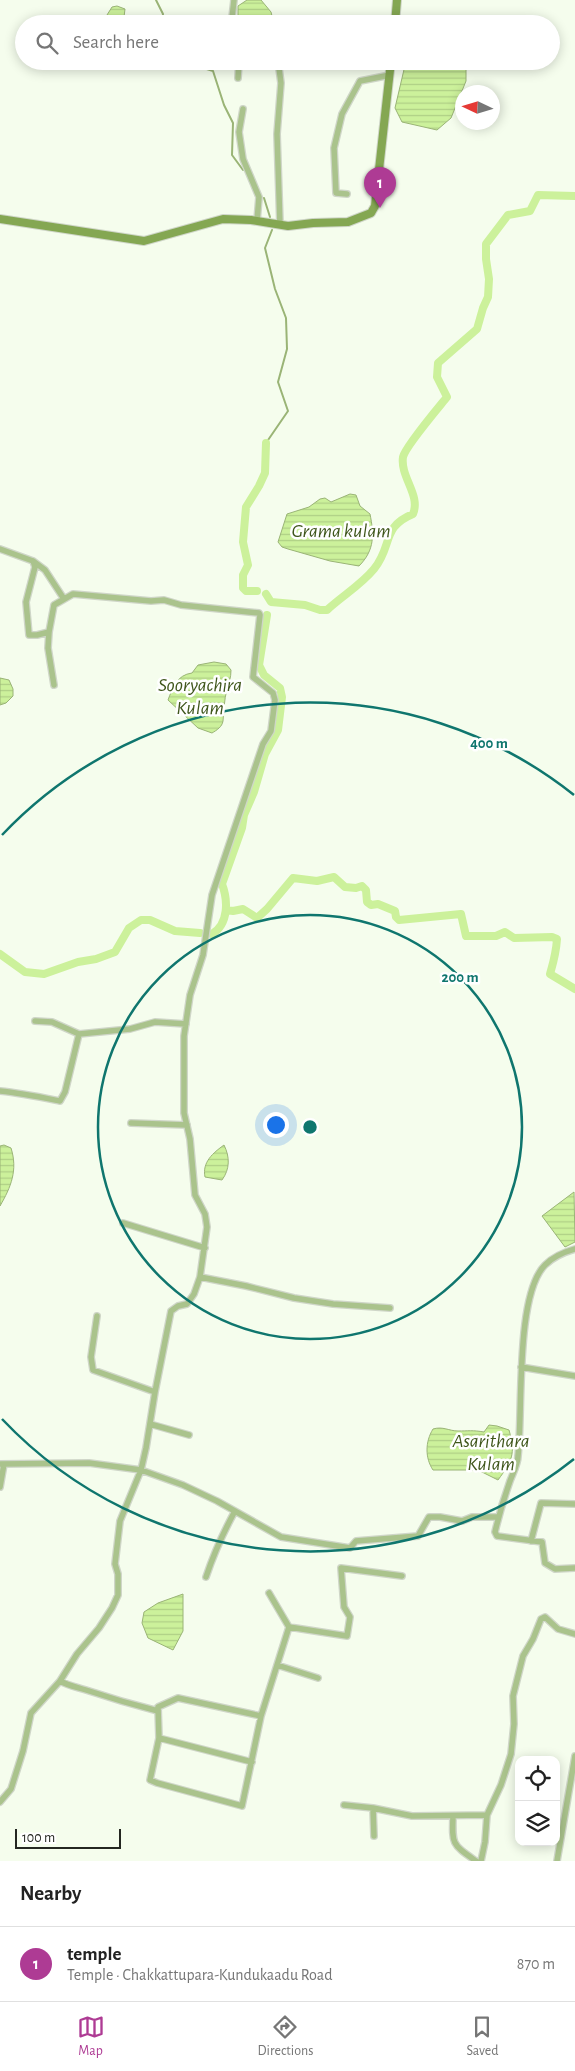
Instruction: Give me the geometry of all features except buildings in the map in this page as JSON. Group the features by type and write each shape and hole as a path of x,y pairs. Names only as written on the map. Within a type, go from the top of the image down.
{"street":[{"path":"232,15 234,0"},
{"path":"396,15 397,0"},
{"path":"238,70 238,78"},
{"path":"279,70 281,83 277,134 280,225"},
{"path":"0,218 144,241 223,219 288,226 348,222 371,213 375,206 390,70"},
{"path":"347,194 336,193 334,148 342,114 360,81 390,75"},
{"path":"243,109 240,132 243,159 259,197 257,222"},
{"path":"1,550 33,561 45,570 64,599"},
{"path":"33,561 35,566 26,602 28,635 49,632"},
{"path":"0,1802 11,1789 31,1712 60,1681 77,1654 99,1628 112,1608 118,1594 116,1564 120,1521 141,1470 172,1311 178,1306 187,1304 194,1294 200,1278 207,1227 205,1214 195,1195 191,1148 184,1113 184,1036 190,995 203,956 212,895 263,744 271,731 275,700 273,693 252,676 260,615 258,613 180,605 164,600 151,601 73,594 54,605 48,648 54,685"},
{"path":"35,1021 52,1022 79,1034 130,1028 155,1022 186,1024"},
{"path":"0,1090 60,1101 65,1092 79,1034"},
{"path":"131,1123 187,1125"},
{"path":"123,1223 205,1248"},
{"path":"575,1249 562,1253 544,1266 536,1281 530,1299 521,1367 518,1458 498,1517 495,1532 497,1536 542,1542 545,1563 555,1569 575,1568"},
{"path":"200,1278 246,1286 294,1298 333,1304 390,1308"},
{"path":"97,1316 91,1357 93,1370 155,1392"},
{"path":"521,1367 575,1376"},
{"path":"150,1424 189,1435"},
{"path":"0,1487 2,1464 90,1463 141,1470 183,1485 281,1537 350,1548 356,1541 418,1536 429,1517 462,1521 472,1517 498,1517"},
{"path":"531,1541 541,1503 575,1504"},
{"path":"206,1577 215,1550 220,1543 220,1538 235,1511"},
{"path":"289,1627 347,1636 350,1617 344,1607 341,1568 402,1576"},
{"path":"261,1716 178,1698 158,1707 159,1738 150,1780 242,1806 261,1716 289,1627 269,1593"},
{"path":"481,1861 485,1842 487,1815 502,1785 511,1754 514,1724 512,1696 523,1656 544,1617 558,1629 575,1634"},
{"path":"277,1665 318,1678"},
{"path":"60,1681 103,1697 158,1711"},
{"path":"159,1738 252,1762"},
{"path":"557,1861 575,1756"},
{"path":"344,1805 373,1808 412,1816 487,1815"},
{"path":"373,1808 374,1836"},
{"path":"453,1816 452,1840 458,1849 476,1861"}],"water":[{"path":"247,0 261,0 272,15 238,15 238,6"},
{"path":"117,6 125,9 124,15 107,15 112,7"},
{"path":"404,70 466,70 464,85 455,85 455,108 451,118 437,130 402,122 395,108"},
{"name":"Grama kulam","path":"350,494 356,495 360,506 370,514 372,528 371,548 359,566 330,561 288,549 282,547 278,542 287,514 309,507 320,499 325,498 331,502"},
{"name":"Sooryachira Kulam","path":"214,662 226,664 231,670 222,723 212,733 198,728 168,700 179,679 192,673 198,665"},
{"path":"0,678 9,680 13,689 13,696 6,703 0,705"},
{"path":"4,1145 11,1148 14,1164 10,1185 0,1206 0,1146"},
{"path":"224,1145 228,1163 225,1176 222,1180 205,1177 207,1162"},
{"path":"574,1192 575,1242 565,1247 542,1216"},
{"name":"Asarithara Kulam","path":"489,1425 509,1430 511,1438 511,1457 507,1468 498,1480 478,1470 433,1470 428,1460 427,1450 428,1439 433,1429 484,1432"},
{"path":"183,1594 183,1631 173,1650 148,1638 142,1623 144,1612 158,1603"}],"waterway":[{"path":"156,0 163,15"},
{"path":"210,70 213,71 224,105 233,123 232,155 243,170"},
{"path":"266,594 271,602 305,605 320,610 327,610 374,569 380,561 396,525 413,514 415,507 413,493 404,472 403,457 416,436 447,397 437,377 438,363 477,329 488,297 489,279 486,244 508,215 530,211 538,195 575,196"},
{"path":"264,198 270,217"},
{"path":"266,443 288,411 278,382 287,349 286,318 275,289 265,248 272,230"},
{"path":"257,591 246,591 243,588 243,575 248,565 243,542 246,507 265,473 266,443"},
{"path":"212,934 218,930 224,918 226,904 222,884 265,754 278,730 282,697 280,688 264,675 259,665 267,615"},
{"path":"226,910 243,909 257,918 293,878 317,881 334,877 345,887 356,888 362,886 366,890 367,902 371,905 378,904 395,911 396,917 399,920 461,914 466,936 496,936 505,932 514,938 552,937 557,939 555,957 550,974 575,989"},
{"path":"0,954 25,972 44,974 115,952 129,928 141,920 150,920 175,931 200,933"}],"place":[{"name":"temple","path":"380,208"}]}
